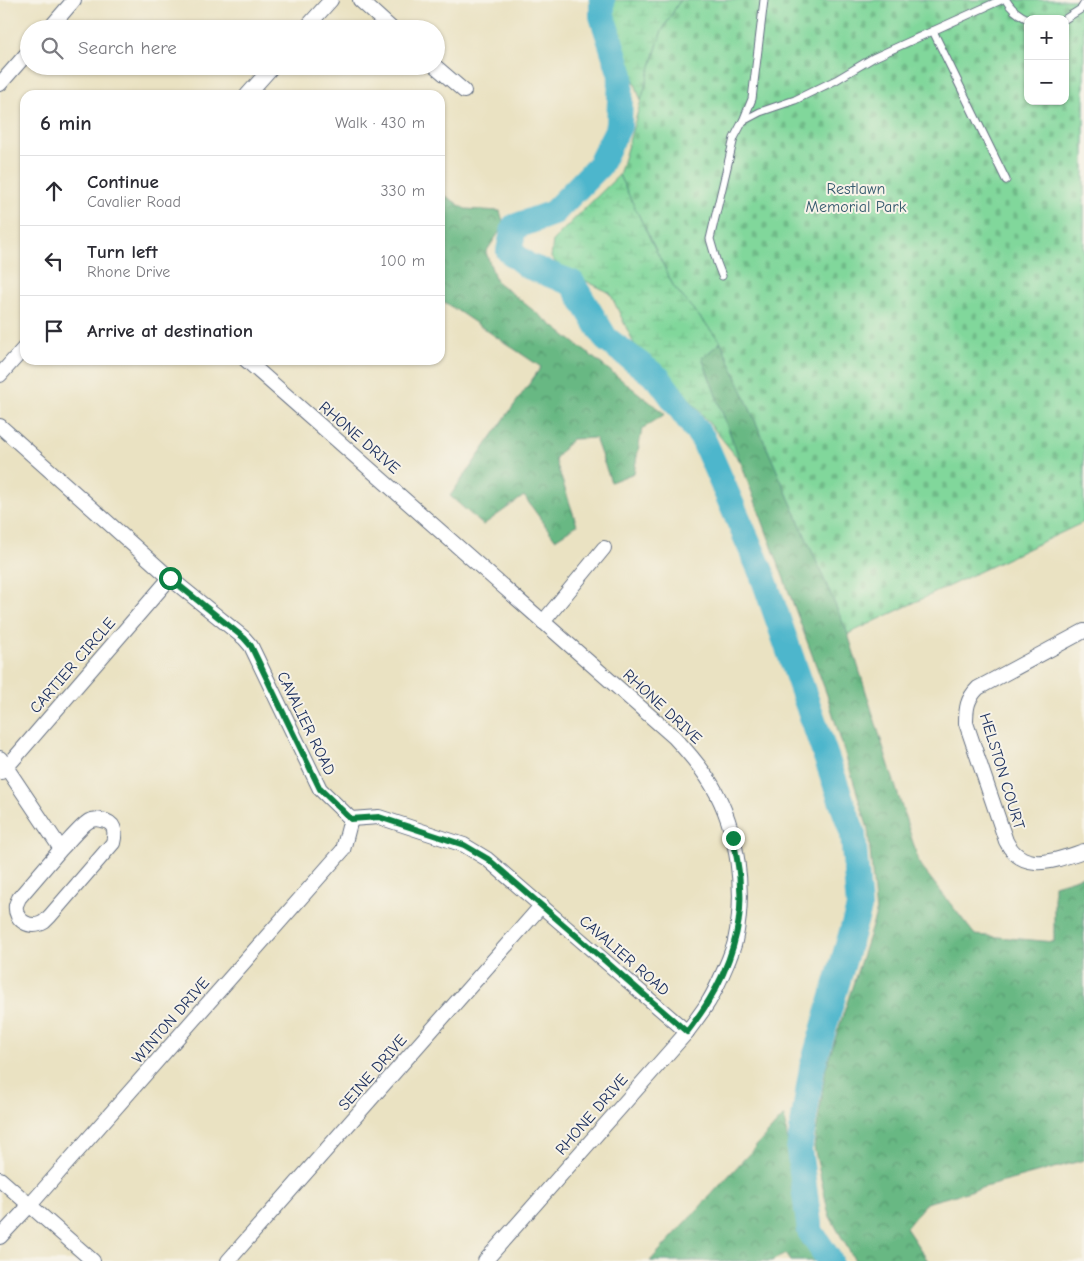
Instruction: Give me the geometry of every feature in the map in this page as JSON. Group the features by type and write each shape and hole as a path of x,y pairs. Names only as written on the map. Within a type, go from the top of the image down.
{"street":[{"path":"56,20 74,0"},
{"path":"314,20 331,0"},
{"path":"360,0 382,20"},
{"path":"0,84 20,61"},
{"path":"251,90 264,75"},
{"path":"445,75 464,91"},
{"path":"0,375 20,353"},
{"name":"RHONE DRIVE","path":"252,365 674,737 695,760 713,786 725,813 733,838 741,888 739,915 735,942 724,972 709,1001 687,1032 485,1261"},
{"name":"CAVALIER ROAD","path":"0,426 170,578 244,638 251,646 320,789 351,819 379,817 464,845 488,859 687,1032"},
{"path":"543,622 604,548"},
{"name":"CARTIER CIRCLE","path":"2,766 170,578"},
{"name":"HELSTON COURT","path":"1084,631 978,688 971,695 966,708 966,723 1006,841 1011,850 1025,860 1032,862 1050,862 1084,851"},
{"path":"2,766 61,849"},
{"path":"98,819 107,821 113,826 115,834 113,843 50,916 43,922 35,925 26,924 20,920 17,913 16,905 19,898 61,849 89,821 98,819"},
{"name":"WINTON DRIVE","path":"0,1236 30,1205 343,850 351,819"},
{"name":"SEINE DRIVE","path":"228,1261 542,905"},
{"path":"0,1179 93,1261"}],"lane":[{"path":"722,276 710,239 734,138 752,99 764,0"},
{"path":"743,121 760,112 795,100 836,80 873,58 1001,0"},
{"path":"1006,0 1009,5 1024,17"},
{"path":"1069,16 1081,9 1084,4"},
{"path":"934,31 1006,180"}],"green space":[{"path":"608,0 680,0 661,33 641,101 608,3"},
{"name":"Restlawn Memorial Park","path":"680,0 1084,0 1084,522 848,634 721,342 674,287 619,175 661,33"},
{"path":"619,175 674,287 721,342 702,358 740,461 669,374 634,344 610,293 564,270 551,258 553,240"},
{"path":"445,195 465,209 500,211 504,225 486,252 496,281 665,414 642,429 634,473 611,482 595,438 572,439 555,459 577,525 555,539 524,496 483,525 450,496 541,367 445,302"},
{"path":"721,342 848,634 920,865 975,935 1054,942 1054,885 1084,876 1084,1160 926,1203 906,1228 928,1261 855,1261 829,1215 814,1147 826,1067 876,914 868,829 827,695 702,358"},
{"path":"784,1116 801,1234 819,1261 791,1261 786,1254 771,1261 650,1261"}],"waterway":[{"path":"602,0 602,16 621,75 619,126 599,166 553,213 514,227 509,251 528,266 572,283 606,339 659,379 703,439 762,574 853,834 859,908 812,1068 799,1150 810,1231 830,1261"}],"route":[{"path":"170,578 244,638 251,646 320,789 351,819 379,817 464,845 488,859 687,1032 709,1001 724,972 735,942 741,888 733,838"}]}
